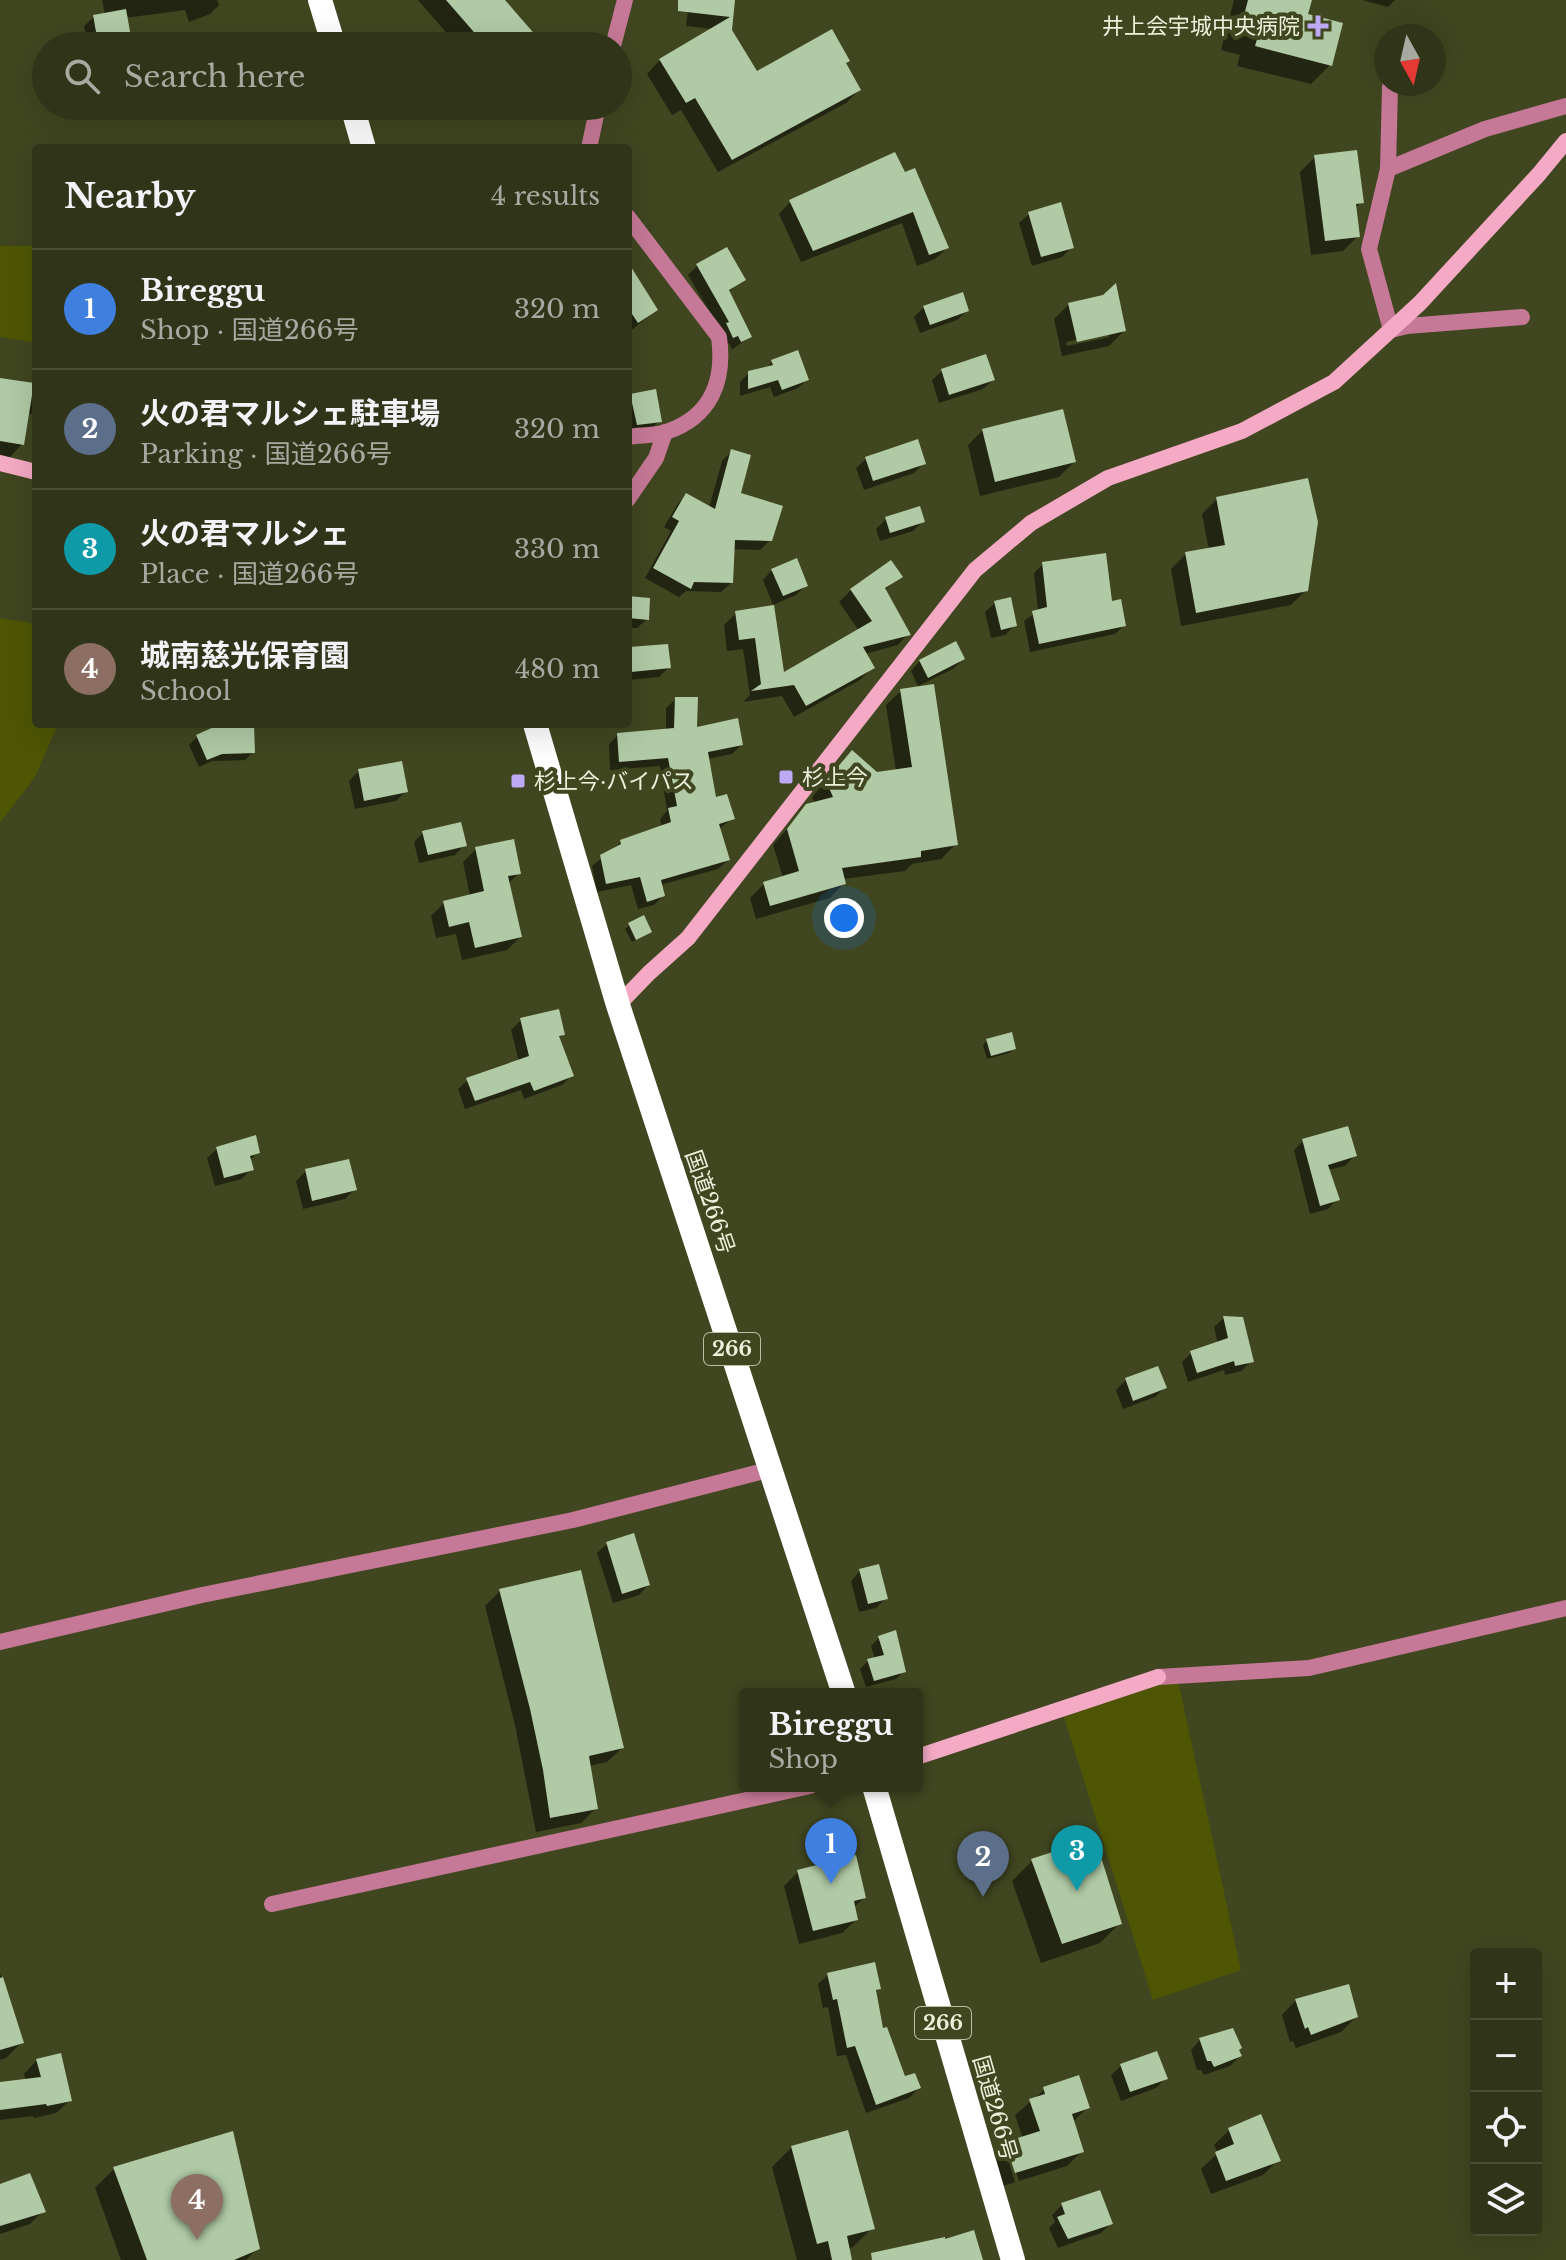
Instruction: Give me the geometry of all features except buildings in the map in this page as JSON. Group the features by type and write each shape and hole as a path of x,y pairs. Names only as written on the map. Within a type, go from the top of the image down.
{"highway":[{"path":"320,0 330,32"},
{"path":"356,120 363,144"},
{"name":"国道266号","path":"536,728 618,1005 842,1688"},
{"name":"国道266号","path":"876,1792 1013,2260"}],"street":[{"path":"617,32 625,0"},
{"path":"1390,96 1388,169 1369,249 1391,330"},
{"path":"1388,169 1485,129 1566,106"},
{"path":"590,144 595,120"},
{"path":"618,1005 688,938 975,570 1031,523 1108,478 1242,431 1334,382 1420,303 1566,141"},
{"path":"632,222 719,337 723,360 714,390 702,413 665,432 632,436"},
{"path":"1391,330 1407,326 1522,317"},
{"path":"632,493 656,458 665,432"},
{"path":"0,463 32,471"},
{"path":"543,753 546,728"},
{"path":"0,1642 202,1595 573,1520 772,1469"},
{"path":"923,1755 1158,1677 1309,1668 1566,1608"},
{"path":"272,1904 783,1792"}],"green space":[{"path":"0,246 32,246 32,342 0,337"},
{"path":"0,618 32,624 32,728 56,728 35,777 0,823"},
{"path":"1178,1681 1241,1970 1153,2000 1064,1717 1148,1686"}],"place":[{"name":"井上会宇城中央病院","path":"1318,26"},
{"name":"杉上今","path":"786,777"},
{"name":"杉上今·バイパス","path":"518,781"},
{"name":"Bireggu","path":"831,1884"},
{"name":"火の君マルシェ","path":"1077,1891"},
{"name":"火の君マルシェ駐車場","path":"983,1897"},
{"name":"城南慈光保育園","path":"197,2240"}]}
